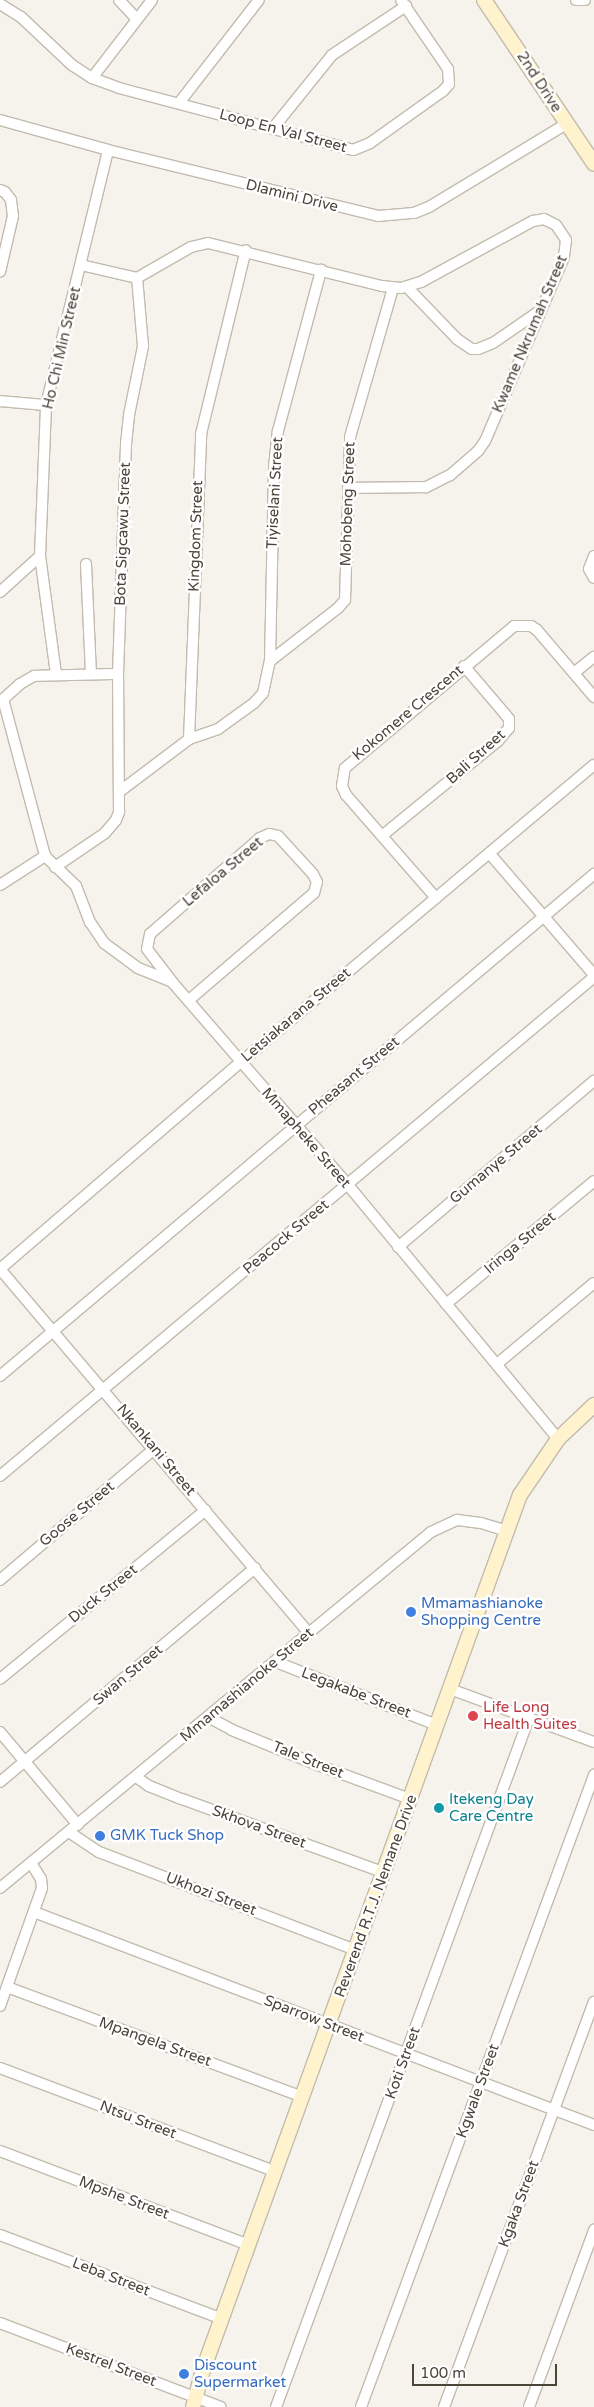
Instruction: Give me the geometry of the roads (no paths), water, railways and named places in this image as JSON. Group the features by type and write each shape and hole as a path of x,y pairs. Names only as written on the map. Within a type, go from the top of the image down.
{"street":[{"path":"119,0 137,19"},
{"path":"92,78 152,0"},
{"path":"179,103 259,0"},
{"name":"2nd Drive","path":"484,0 566,124 592,157"},
{"path":"576,0 585,0"},
{"path":"274,127 332,54 403,3"},
{"name":"Loop En Val Street","path":"0,4 21,17 72,65 92,78 119,88 274,127 347,148 357,149 370,143 444,91 450,80 448,69 403,3"},
{"name":"Dlamini Drive","path":"0,120 108,150 360,213 389,216 414,213 429,207 566,124"},
{"name":"Ho Chi Min Street","path":"56,674 40,556 46,405 108,150"},
{"path":"0,190 5,192 11,200 13,216 0,272"},
{"name":"Kwame Nkrumah Street","path":"137,278 199,244 212,243 392,288 407,287 421,282 533,221 544,219 560,228 566,240 567,248 485,441 473,456 450,475 426,487 348,488"},
{"name":"Kingdom Street","path":"189,739 200,434 246,250"},
{"path":"81,265 137,278"},
{"name":"Tiyiselani Street","path":"189,739 218,729 260,698 265,687 270,661 274,467 278,431 321,270"},
{"name":"Bota Sigcawu Street","path":"55,867 112,827 119,812 118,674 126,444 129,415 143,346 137,278"},
{"path":"407,287 457,339 472,349 478,350 493,343 541,310"},
{"name":"Mohobeng Street","path":"270,661 343,602 346,588 349,450 353,424 392,288"},
{"path":"0,401 46,405"},
{"path":"0,592 40,556"},
{"path":"594,556 589,569 594,578"},
{"path":"86,564 91,674"},
{"name":"Kokomere Crescent","path":"436,898 343,791 342,778 345,768 508,629 525,625 537,630 594,698"},
{"path":"574,673 594,657"},
{"name":"Bali Street","path":"383,835 498,741 508,728 506,714 464,666"},
{"path":"0,885 45,856 2,701 27,678 56,674 118,674"},
{"path":"119,792 189,739"},
{"name":"Letsiakarana Street","path":"0,1269 241,1062 594,765"},
{"name":"Lefaloa Street","path":"173,983 147,949 150,934 260,838 269,834 278,836 313,874 317,882 314,893 189,1000"},
{"path":"490,854 594,976"},
{"name":"Mmapheke Street","path":"45,856 76,886 90,922 104,943 138,968 173,983 189,1000 348,1185 558,1439"},
{"name":"Pheasant Street","path":"0,1376 594,874"},
{"name":"Peacock Street","path":"0,1476 594,976"},
{"name":"Gumanye Street","path":"398,1247 594,1081"},
{"name":"Iringa Street","path":"446,1304 594,1181"},
{"name":"Nkankani Street","path":"0,1269 256,1568 309,1633"},
{"path":"497,1364 594,1283"},
{"name":"Reverend R.T.J. Nemane Drive","path":"194,2402 222,2319 520,1495 558,1439 594,1405"},
{"name":"Goose Street","path":"0,1580 154,1449"},
{"name":"Duck Street","path":"0,1679 206,1510"},
{"name":"Mmamashianoke Street","path":"0,1888 276,1662 431,1532 448,1523 467,1520 507,1531"},
{"name":"Swan Street","path":"0,1782 256,1568"},
{"name":"Legakabe Street","path":"276,1662 437,1725"},
{"path":"450,1689 594,1742"},
{"name":"Tale Street","path":"208,1717 232,1730 315,1764 410,1799"},
{"name":"Koti Street","path":"276,2407 529,1718"},
{"path":"0,1732 78,1825"},
{"name":"Kgwale Street","path":"361,2407 594,1775"},
{"name":"Skhova Street","path":"136,1777 149,1786 182,1799 384,1872"},
{"name":"Ukhozi Street","path":"68,1832 99,1852 356,1950"},
{"path":"0,2006 34,1912 42,1883 39,1873 31,1863"},
{"name":"Sparrow Street","path":"34,1912 594,2125"},
{"name":"Mpangela Street","path":"7,1987 303,2097"},
{"name":"Kgaka Street","path":"444,2407 594,2002"},
{"name":"Ntsu Street","path":"0,2068 276,2172"},
{"name":"Mpshe Street","path":"0,2151 249,2245"},
{"path":"529,2407 594,2230"},
{"name":"Leba Street","path":"0,2235 222,2319"},
{"name":"Kestrel Street","path":"0,2323 194,2402 221,2407"}],"place":[{"name":"Mmamashianoke Shopping Centre","path":"411,1612"},
{"name":"Life Long Health Suites","path":"473,1716"},
{"name":"Itekeng Day Care Centre","path":"439,1808"},
{"name":"GMK Tuck Shop","path":"100,1836"},
{"name":"Discount Supermarket","path":"184,2374"}]}
